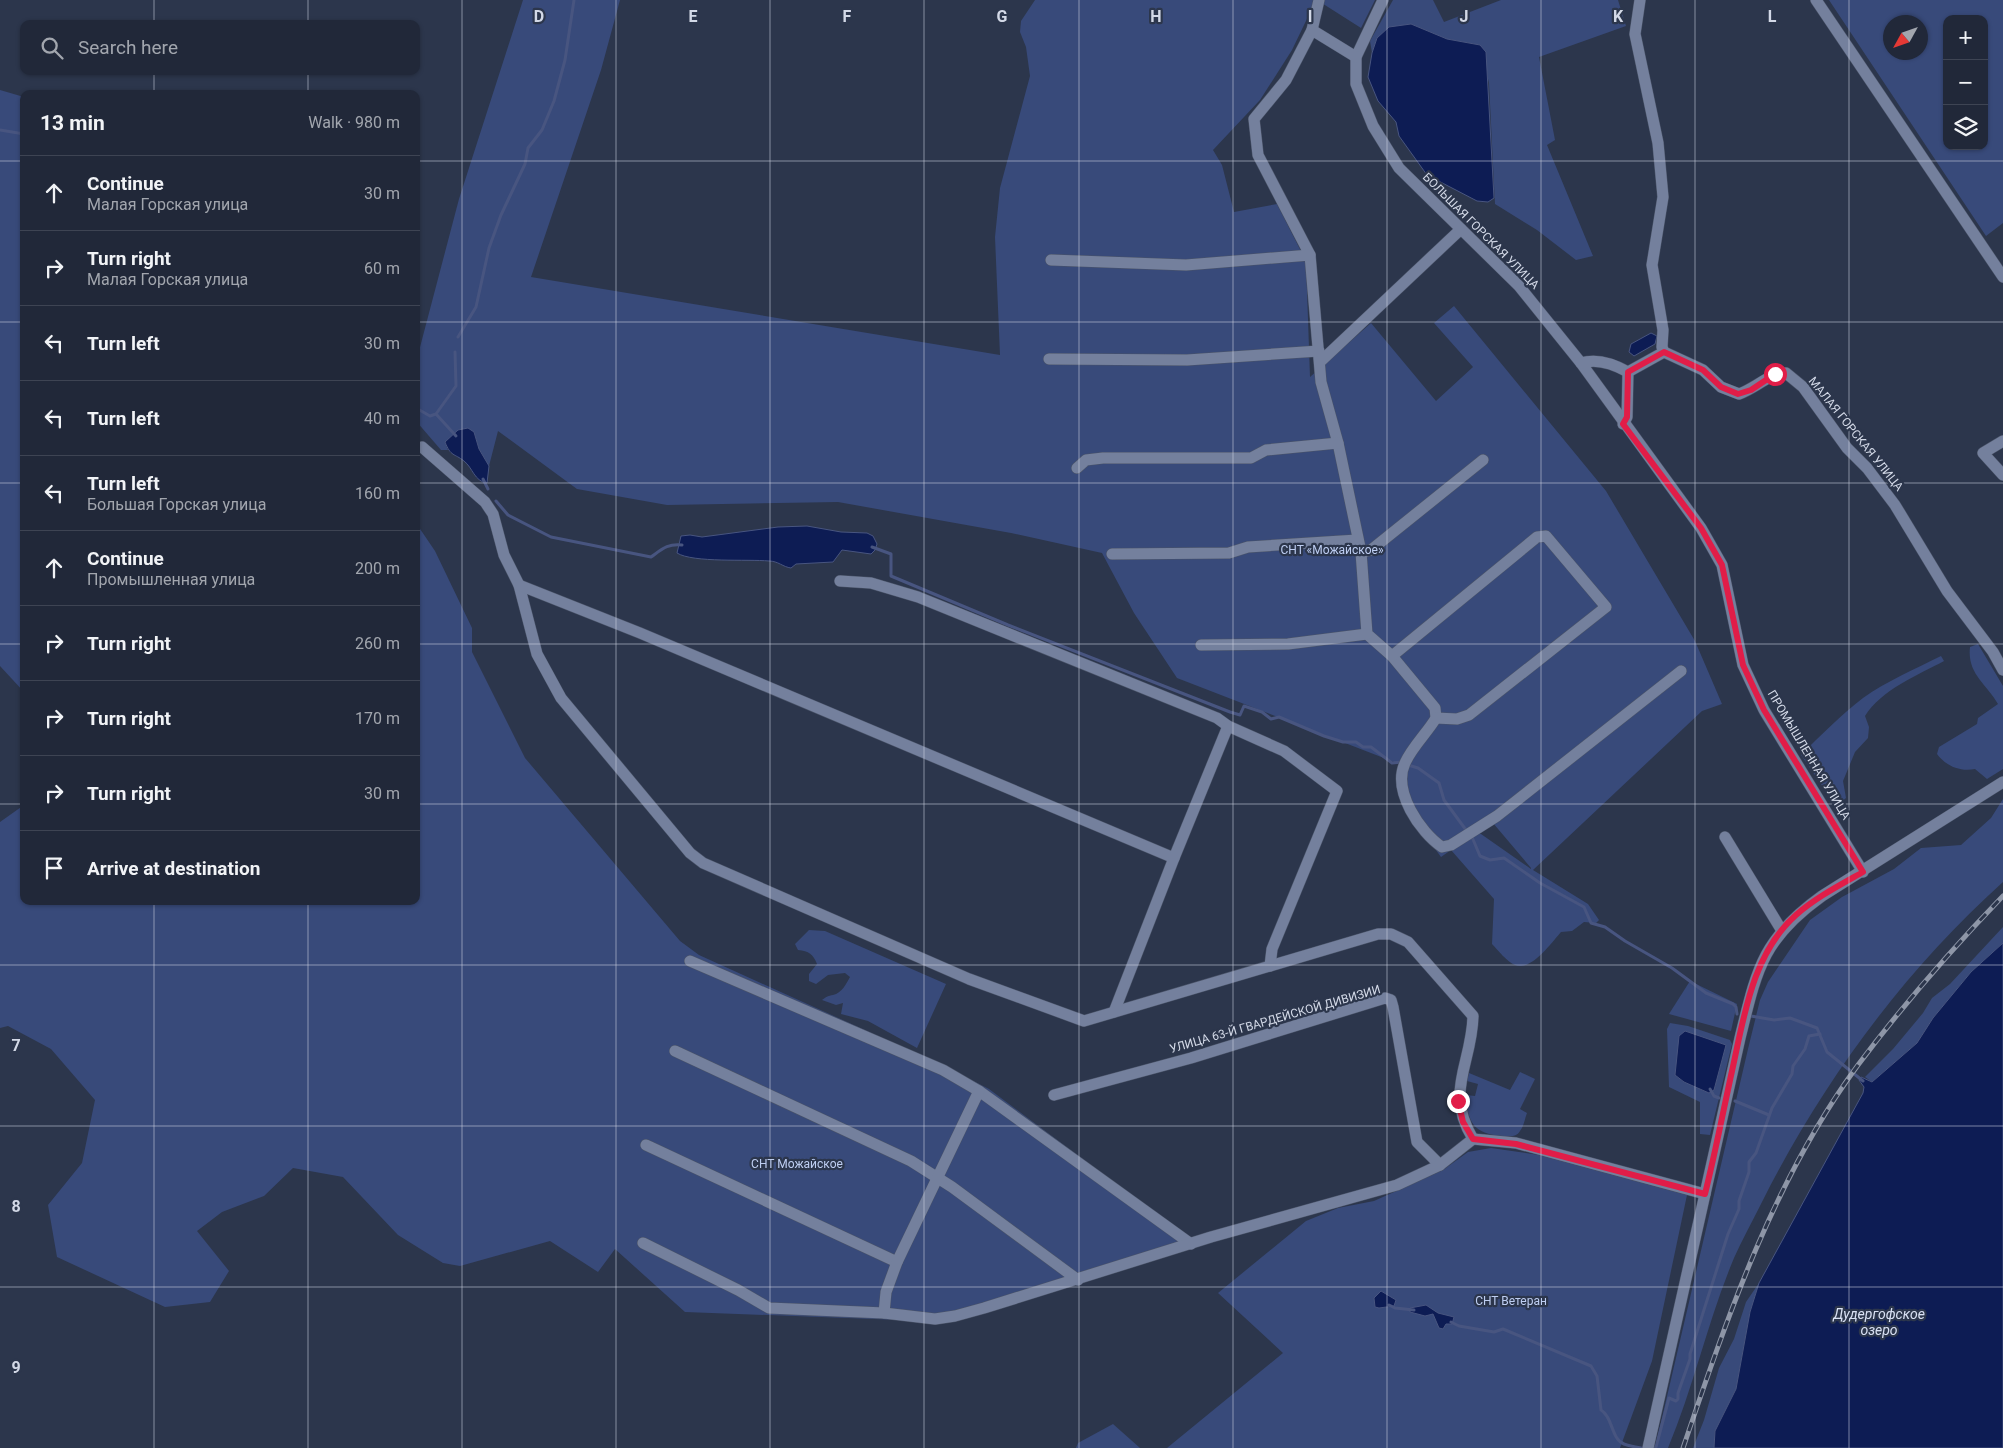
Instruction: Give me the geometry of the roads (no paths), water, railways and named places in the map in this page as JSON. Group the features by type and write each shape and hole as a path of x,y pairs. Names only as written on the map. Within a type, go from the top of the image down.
{"street":[{"path":"1319,0 1312,30 1286,80 1254,119 1258,154 1310,255 1322,382 1338,444 1361,552 1367,634 1392,656 1435,708 1436,718 1404,764 1401,785 1409,806 1431,839 1442,847 1452,845 1496,816 1681,671"},
{"name":"БОЛЬШАЯ ГОРСКАЯ УЛИЦА","path":"1383,0 1356,57 1356,84 1373,126 1399,168 1519,286 1581,363 1623,424 1701,528 1722,565 1734,620"},
{"path":"1628,372 1664,352 1662,347 1663,330 1652,266 1663,197 1658,143 1635,34 1640,0"},
{"path":"1816,0 2003,277"},
{"path":"1312,30 1356,57"},
{"path":"1049,359 1187,360 1320,356 1461,229"},
{"path":"1051,260 1186,265 1310,255"},
{"name":"МАЛАЯ ГОРСКАЯ УЛИЦА","path":"1664,352 1703,370 1721,387 1738,394 1751,390 1775,374 1786,372 1803,387 1847,448 1867,468 1895,505 1947,591 2003,670"},
{"path":"1581,363 1588,361 1613,364 1628,372"},
{"path":"1623,424 1627,417 1628,372"},
{"path":"2003,441 1983,453 2003,475"},
{"path":"1077,468 1086,460 1103,458 1251,458 1266,450 1338,444"},
{"path":"422,447 485,502 493,514 504,555 519,585 537,654 560,698 690,853 703,863 969,980 1084,1021 1177,996 1378,934 1391,934 1408,942 1474,1016 1458,1101 1463,1122 1473,1139"},
{"path":"1361,552 1372,550 1483,460"},
{"path":"1392,656 1537,537 1546,536 1606,607 1469,715 1458,719 1436,718"},
{"path":"1112,554 1229,553 1248,547 1357,540"},
{"path":"840,581 871,583 918,597 1217,718 1228,726 1284,751 1337,791 1272,949 1270,966"},
{"path":"519,585 649,636 1174,858"},
{"name":"ПРОМЫШЛЕННАЯ УЛИЦА","path":"1734,620 1743,665 1764,710 1863,872"},
{"path":"1201,645 1288,644 1367,634"},
{"path":"1114,1012 1228,726"},
{"path":"1648,1448 1754,981 1773,941 1795,915 2003,782"},
{"path":"1724,837 1782,931"},
{"path":"690,961 943,1070 979,1091 1191,1244"},
{"name":"УЛИЦА 63-Й ГВАРДЕЙСКОЙ ДИВИЗИИ","path":"1054,1095 1191,1058 1384,998 1390,1000 1393,1007 1417,1142 1440,1164"},
{"path":"675,1052 911,1161 938,1178 1078,1280"},
{"path":"884,1313 886,1292 897,1262 979,1091"},
{"path":"643,1243 738,1290 769,1308 884,1313 936,1319 955,1316 1078,1280 1211,1237 1397,1185 1440,1164 1473,1139 1516,1144 1705,1194"},
{"path":"646,1145 897,1262"}],"water":[{"path":"1411,24 1447,39 1480,45 1486,52 1494,198 1488,202 1477,201 1427,175 1399,136 1396,122 1378,101 1368,77 1377,38 1389,27"},
{"path":"1651,333 1657,336 1655,344 1634,356 1629,352 1631,344"},
{"path":"468,428 474,432 479,449 489,466 487,483 479,480 467,464 451,452 445,442 458,430"},
{"path":"807,526 841,532 867,533 873,536 877,544 871,554 842,550 833,562 796,564 791,568 772,561 695,558 677,553 681,536 702,537 778,527"},
{"name":"Дудергофское озеро","path":"2003,943 2003,1448 1714,1448 1715,1431 1736,1389 1750,1312 1759,1283 1863,1093 1864,1087 1859,1080 1861,1077 1872,1082 1917,1043 1933,1018 1971,972"},
{"path":"1685,1031 1726,1045 1714,1090 1709,1093 1684,1082 1675,1075 1679,1036"},
{"path":"1381,1291 1396,1300 1394,1306 1375,1307 1374,1298"},
{"path":"1426,1305 1438,1313 1454,1317 1452,1324 1446,1324 1443,1329 1439,1328 1433,1314 1425,1316 1410,1312 1410,1308"}],"waterway":[{"path":"458,337 476,307 489,248 501,215 525,164 528,148 542,130 554,101 565,60 574,0"},
{"path":"0,130 20,133"},
{"path":"420,410 430,416 436,414 456,386 455,352"},
{"path":"436,414 456,436"},
{"path":"483,479 488,489"},
{"path":"496,501 508,515 551,537 651,557 669,546 682,545"},
{"path":"872,547 891,554 891,576 1008,625 1230,712 1240,715 1244,706 1262,712 1271,719 1279,717 1324,736 1343,742 1356,742 1363,747 1371,747 1392,763 1402,762"},
{"path":"1408,765 1418,768 1439,783 1444,800 1466,830"},
{"path":"1472,837 1480,856 1490,860 1504,858 1540,883 1584,907 1591,923 1605,927 1625,941 1672,968 1706,993 1733,1004 1736,1007 1737,1014"},
{"path":"1751,1016 1774,1020 1790,1018 1817,1028 1827,1052 1863,1081"},
{"path":"1653,1448 1656,1447 1669,1398 1676,1401 1678,1399 1678,1393 1728,1234 1739,1209 1739,1201 1749,1172 1749,1162 1756,1153 1772,1108 1792,1074 1793,1066 1805,1049 1809,1036 1820,1034"},
{"path":"1710,1089 1714,1096 1719,1098"},
{"path":"1735,1101 1769,1115"},
{"path":"1389,1305 1395,1308 1414,1310"},
{"path":"1451,1322 1459,1326 1494,1332 1503,1329 1591,1366 1597,1376 1601,1410 1608,1418 1617,1438 1624,1444 1641,1448"}],"railway":[{"path":"1683,1448 1736,1298 1756,1249 1802,1154 1828,1109 1858,1065 1892,1021 1928,978 2003,896"}],"park label":[{"name":"СНТ «Можайское»","path":"1332,550"},
{"name":"СНТ Можайское","path":"797,1164"},
{"name":"СНТ Ветеран","path":"1511,1301"}]}
